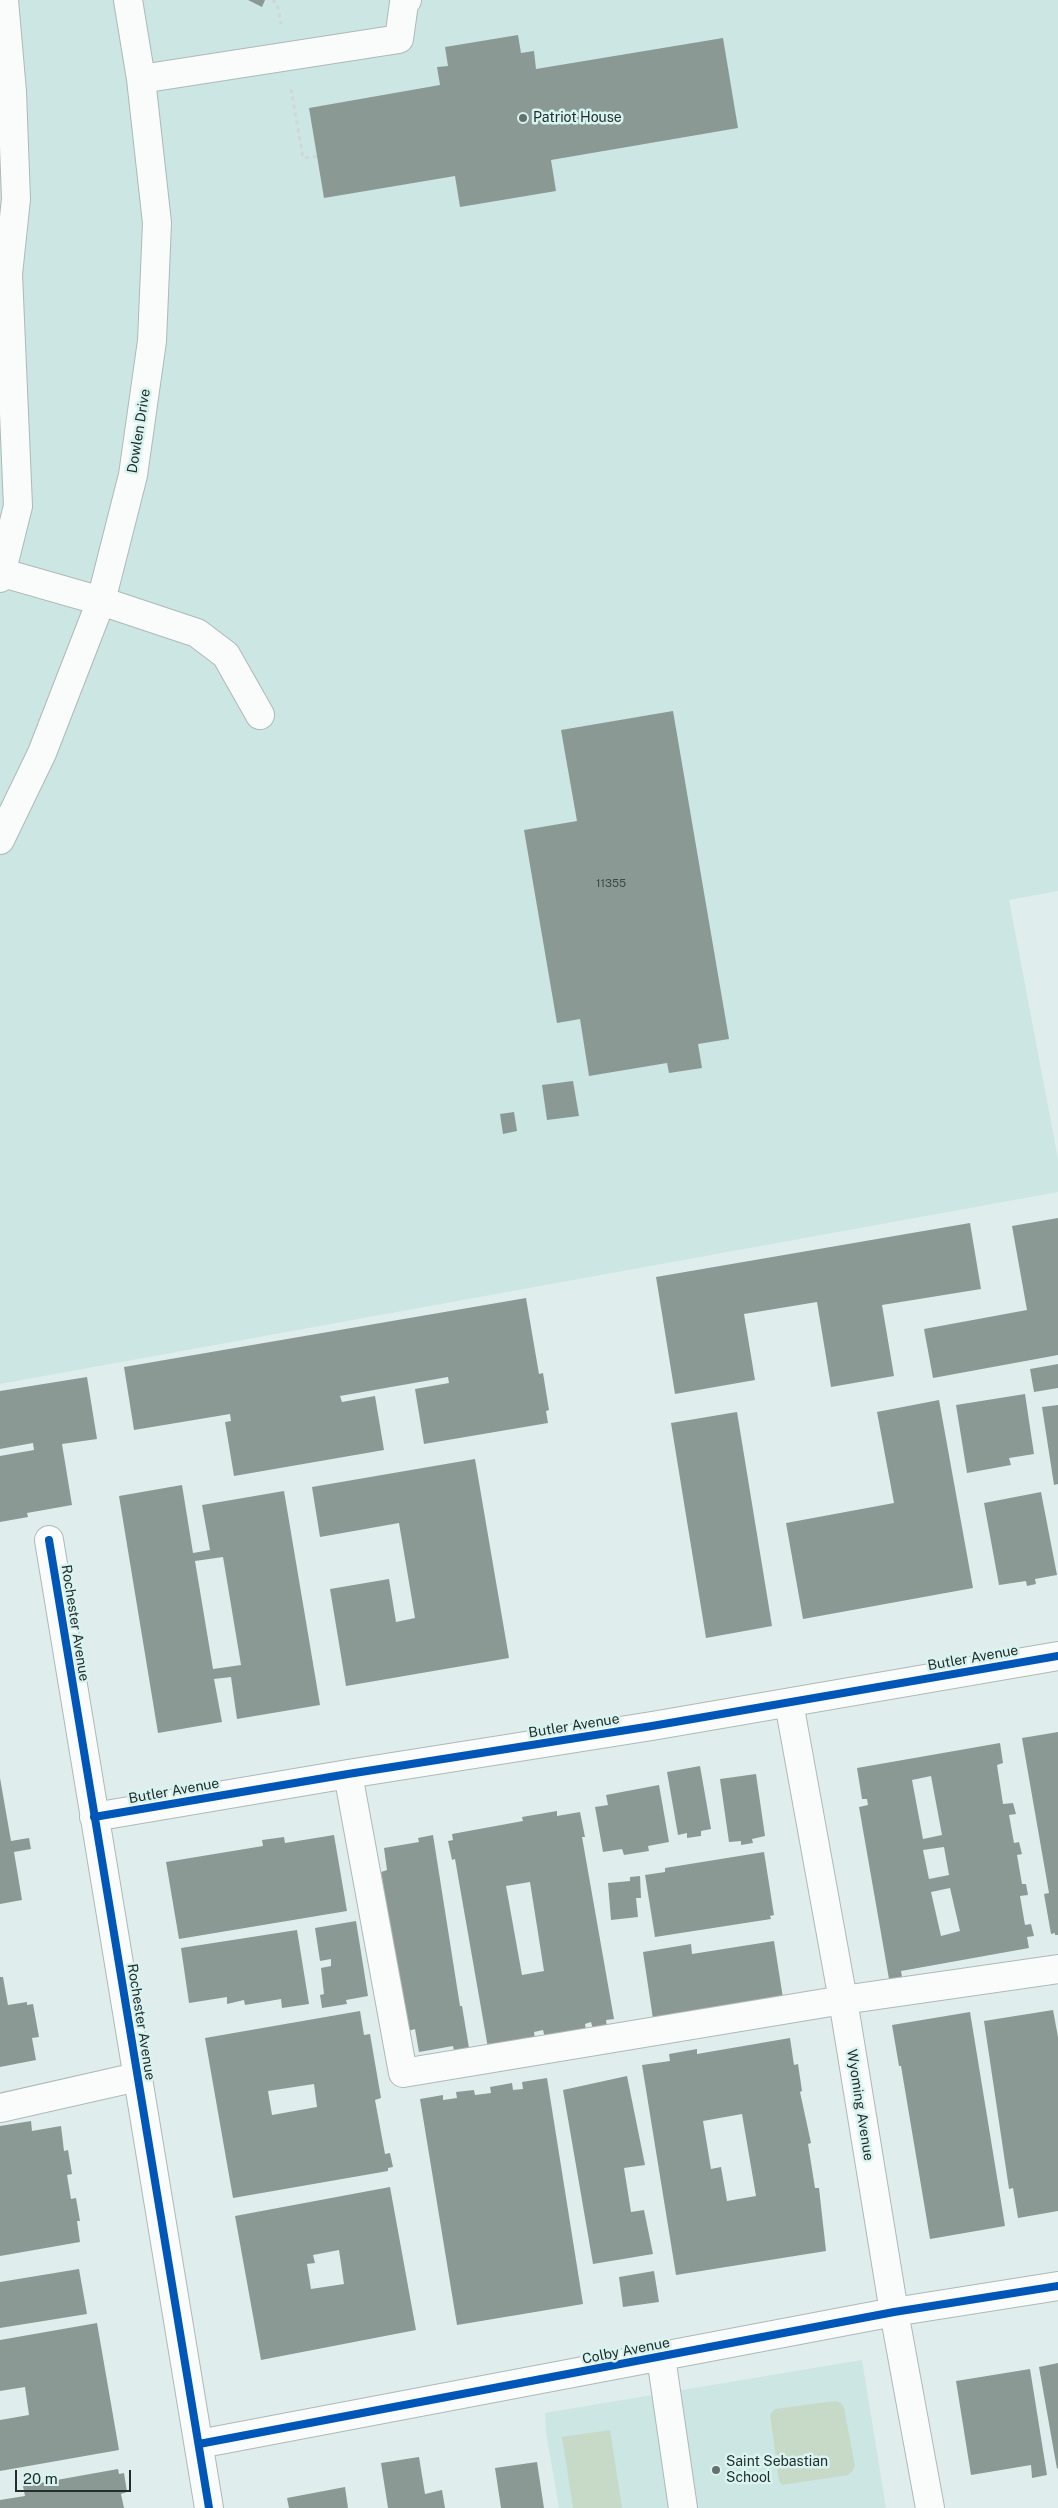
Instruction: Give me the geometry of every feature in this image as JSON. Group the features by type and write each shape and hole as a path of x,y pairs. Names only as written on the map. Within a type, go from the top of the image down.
{"street":[{"path":"4,0 6,93 16,200 4,268 18,506 1,576 101,601 197,634 226,655 260,715"},
{"name":"Dowlen Drive","path":"0,840 42,753 101,601 133,475 152,341 157,223 141,79 128,0"},
{"path":"141,79 399,39 404,3 407,0"},
{"name":"Rochester Avenue","path":"49,1540 209,2508"},
{"name":"Butler Avenue","path":"94,1817 789,1703 1058,1656"},
{"name":"Wyoming Avenue","path":"789,1703 843,2000 894,2312 930,2508"},
{"path":"348,1774 403,2074 843,2000 1058,1968"},
{"path":"0,2108 137,2077"},
{"name":"Colby Avenue","path":"199,2444 894,2312 1058,2286"},
{"path":"661,2357 683,2508"}],"shaded area":[{"path":"0,0 1058,0 1058,891 1009,900 1058,1159 1058,1192 0,1384"},
{"name":"Saint Sebastian School","path":"862,2360 886,2508 559,2508 546,2432 545,2413"}],"green space":[{"path":"835,2401 841,2403 844,2408 855,2466 853,2470 848,2475 782,2485 779,2481 770,2414 775,2409"},
{"path":"610,2430 622,2508 573,2508 562,2437"}],"building":[{"path":"248,0 265,0 262,7"},
{"name":"Patriot House","path":"518,35 521,53 534,51 536,69 723,38 738,128 551,160 556,191 460,207 455,176 324,198 309,108 440,85 437,67 448,66 445,47"},
{"path":"673,711 729,1039 698,1044 702,1068 669,1073 667,1063 589,1076 580,1019 557,1023 524,830 577,821 561,730"},
{"path":"573,1081 579,1116 547,1120 542,1085"},
{"path":"514,1112 517,1131 503,1134 500,1114"},
{"path":"1058,1218 1058,1355 933,1378 924,1329 1027,1310 1012,1226"},
{"path":"970,1223 981,1289 882,1305 894,1376 831,1387 817,1302 744,1314 755,1380 675,1394 656,1277"},
{"path":"526,1298 539,1374 543,1373 549,1410 546,1411 548,1423 424,1444 415,1389 449,1383 448,1377 340,1396 342,1402 375,1396 384,1450 234,1476 225,1422 231,1421 230,1414 134,1430 124,1367"},
{"path":"1058,1364 1058,1388 1034,1392 1030,1369"},
{"path":"87,1377 97,1439 62,1444 72,1505 27,1513 28,1517 0,1522 0,1456 34,1450 33,1443 0,1449 0,1391"},
{"path":"1025,1394 1034,1454 1009,1458 1011,1465 967,1473 956,1405"},
{"path":"939,1400 973,1588 803,1619 786,1523 894,1503 877,1412"},
{"path":"1058,1405 1058,1484 1054,1485 1042,1407"},
{"path":"737,1412 772,1626 706,1638 671,1423"},
{"path":"475,1459 509,1658 346,1686 330,1589 389,1579 396,1622 415,1618 399,1523 320,1537 312,1487"},
{"path":"182,1485 193,1553 210,1550 202,1505 284,1491 320,1705 237,1719 231,1677 214,1679 222,1722 158,1733 119,1496","holes":["223,1557 241,1665 213,1669 195,1561"]},
{"path":"1041,1492 1057,1575 1035,1579 1036,1584 1027,1586 1026,1581 999,1585 984,1503"},
{"path":"1058,1732 1058,1935 1055,1935 1055,1933 1051,1934 1044,1894 1049,1893 1022,1738"},
{"path":"1000,1743 1003,1763 997,1765 1003,1804 1013,1803 1016,1814 1009,1815 1014,1843 1019,1842 1022,1854 1017,1855 1022,1884 1026,1884 1028,1895 1020,1896 1025,1925 1031,1924 1034,1936 1027,1937 1029,1948 901,1971 902,1977 889,1979 859,1807 868,1805 867,1799 862,1799 857,1768","holes":["931,1776 942,1835 923,1839 912,1780","944,1847 949,1875 929,1879 923,1850","950,1888 960,1931 941,1936 931,1892"]},
{"path":"700,1766 711,1829 701,1831 701,1836 687,1838 687,1833 678,1835 667,1772"},
{"path":"756,1774 765,1836 752,1839 753,1843 741,1845 741,1841 729,1842 720,1779"},
{"path":"0,1778 11,1841 29,1838 31,1849 14,1852 22,1900 0,1904"},
{"path":"659,1785 669,1842 648,1846 649,1851 624,1855 622,1849 603,1852 595,1807 608,1805 606,1795"},
{"path":"557,1811 557,1816 580,1812 585,1837 582,1837 614,2019 606,2020 607,2027 593,2029 591,2022 585,2024 586,2030 545,2038 543,2030 534,2032 535,2039 488,2048 455,1859 452,1860 448,1841 453,1840 452,1834 523,1821 522,1817","holes":["530,1882 544,1971 522,1975 506,1886"]},
{"path":"334,1835 347,1911 179,1939 166,1862 263,1846 262,1840 284,1837 285,1843"},
{"path":"433,1835 460,2006 462,2006 469,2048 454,2051 453,2046 419,2052 415,2029 408,2031 381,1872 387,1870 384,1848 419,1842 418,1838"},
{"path":"764,1852 774,1915 770,1916 771,1919 655,1937 645,1875 665,1872 665,1868"},
{"path":"640,1876 641,1898 636,1898 638,1917 611,1920 608,1883 630,1881 630,1877"},
{"path":"356,1921 368,1996 346,2000 347,2004 322,2008 320,1995 324,1994 321,1968 331,1966 331,1959 320,1961 315,1928"},
{"path":"297,1930 309,2004 282,2008 281,1999 245,2005 244,2000 227,2004 227,1997 189,2003 181,1948"},
{"path":"774,1941 783,1998 653,2019 643,1952 691,1944 692,1954"},
{"path":"0,1977 3,1977 8,2005 27,2002 27,2005 33,2004 39,2037 32,2038 36,2060 0,2067"},
{"path":"1053,2010 1058,2037 1058,2211 1018,2218 1013,2188 1009,2189 984,2021"},
{"path":"360,2011 364,2035 370,2034 381,2098 375,2100 385,2154 390,2153 393,2167 388,2168 388,2171 233,2198 205,2038","holes":["314,2084 317,2107 272,2115 268,2091"]},
{"path":"970,2012 1005,2226 930,2239 901,2066 899,2066 892,2025"},
{"path":"790,2038 794,2065 798,2064 802,2091 800,2092 811,2143 808,2144 815,2188 819,2188 826,2251 676,2275 642,2065 670,2061 669,2054 697,2049 697,2054","holes":["742,2114 756,2196 727,2201 721,2167 711,2169 703,2121"]},
{"path":"627,2076 645,2165 624,2168 631,2212 644,2210 653,2254 593,2264 563,2090"},
{"path":"547,2078 583,2304 457,2325 420,2099 443,2095 443,2100 457,2098 456,2092 474,2090 475,2095 491,2093 490,2087 512,2083 513,2090 523,2089 522,2082"},
{"path":"31,2121 32,2131 61,2126 64,2151 68,2150 72,2174 67,2175 71,2199 76,2198 80,2221 77,2221 80,2242 0,2256 0,2126"},
{"path":"390,2187 416,2330 261,2360 235,2216","holes":["339,2250 344,2284 311,2289 307,2264 315,2263 313,2255"]},
{"path":"79,2269 87,2314 0,2328 0,2282"},
{"path":"654,2271 659,2302 623,2307 619,2277"},
{"path":"97,2323 119,2450 0,2471 0,2420 29,2415 25,2387 0,2391 0,2340"},
{"path":"1058,2363 1058,2468 1057,2469 1039,2367"},
{"path":"1030,2369 1047,2475 1032,2478 1031,2465 971,2475 956,2381"},
{"path":"419,2457 425,2494 442,2490 445,2508 388,2508 381,2463"},
{"path":"537,2462 544,2508 501,2508 495,2468"},
{"path":"118,2469 119,2474 124,2473 127,2492 121,2494 124,2508 0,2508 0,2500 25,2496 23,2486"},
{"path":"345,2487 348,2508 289,2508 287,2498"}],"cycle path":[{"path":"49,1540 209,2508"},
{"path":"94,1817 348,1774 652,1726 1058,1656"},
{"path":"199,2444 894,2312 1058,2286"}],"place":[{"name":"Patriot House","path":"523,118"},
{"name":"Saint Sebastian School","path":"716,2470"}]}
